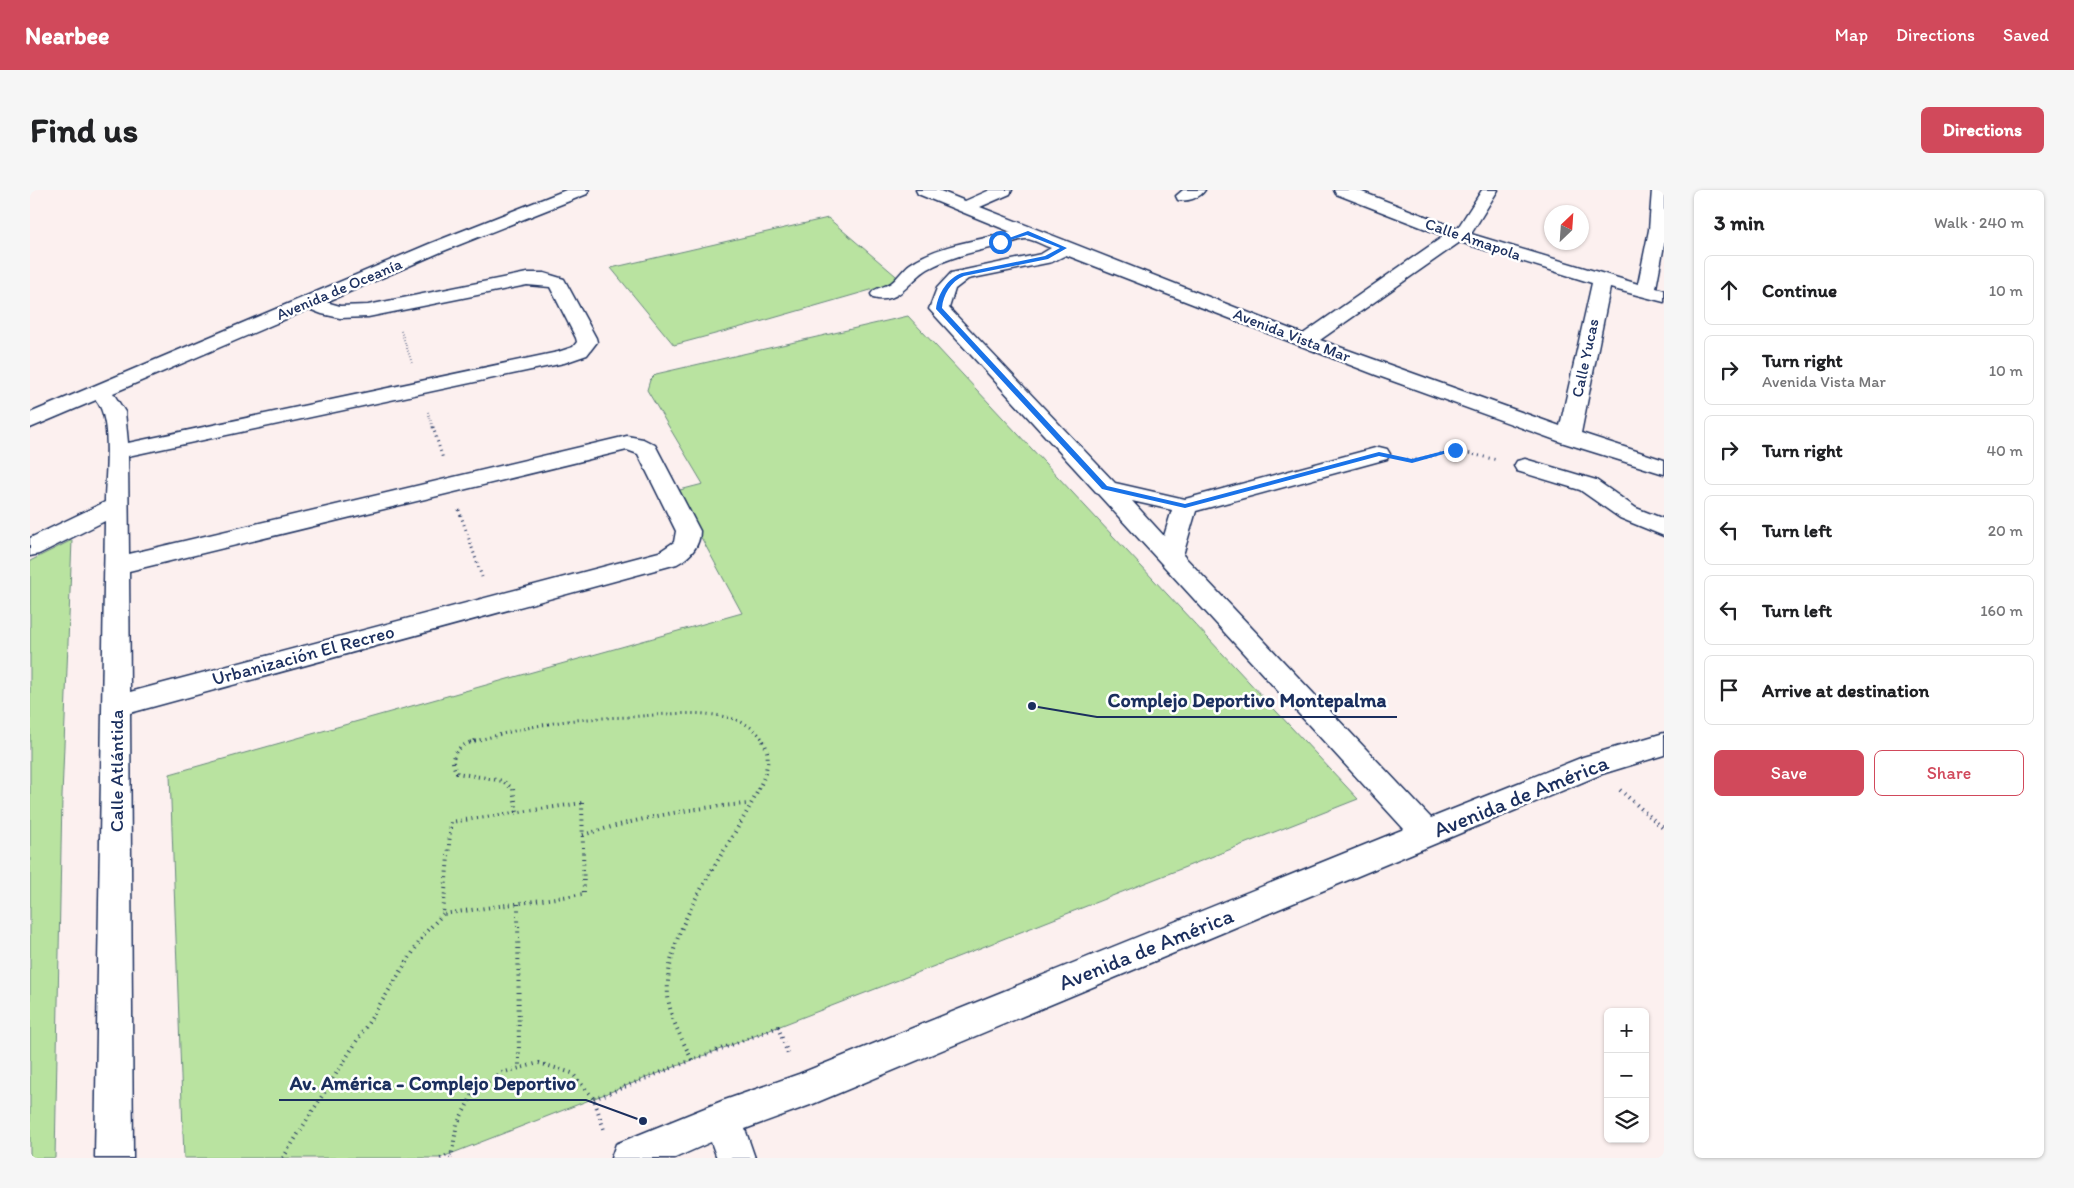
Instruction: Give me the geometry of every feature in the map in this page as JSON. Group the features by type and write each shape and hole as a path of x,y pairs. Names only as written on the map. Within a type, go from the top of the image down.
{"street":[{"name":"Avenida de Oceanía","path":"30,421 434,248 581,190"},
{"name":"Avenida Vista Mar","path":"924,190 1065,248 1306,341 1569,437 1664,467"},
{"path":"965,207 1004,190"},
{"name":"Calle Amapola","path":"1342,190 1457,235 1602,280 1664,296"},
{"path":"1306,341 1466,229 1490,190"},
{"path":"1646,292 1658,230 1660,190"},
{"path":"880,294 893,291 901,286 909,274 923,264 1028,233"},
{"path":"1065,248 1046,258 962,275 953,279 940,300 939,309 1426,834"},
{"path":"117,452 573,354 585,347 586,338 556,283 544,279 527,280 394,307 340,312 329,310 310,302"},
{"name":"Calle Yucas","path":"1569,437 1602,280"},
{"name":"Calle Atlántida","path":"99,391 109,400 116,412 117,452 114,1158"},
{"name":"Urbanización El Recreo","path":"116,706 668,558 678,553 685,546 688,531 647,450 635,444 618,444 118,565"},
{"path":"1104,488 1185,506 1379,454"},
{"path":"1525,466 1588,485 1628,513 1664,528"},
{"path":"30,548 118,505"},
{"path":"1170,557 1185,506"},
{"name":"Avenida de América","path":"630,1158 722,1119 800,1091 1593,765 1664,744"},
{"path":"722,1119 736,1158"}],"path":[{"path":"394,307 491,605"},
{"path":"1379,454 1412,461 1455,450 1525,466"},
{"path":"517,813 514,789 503,781 457,774 452,765 452,757 458,749 468,743 548,724 692,713 716,716 738,722 758,733 766,743 768,758 764,781 748,804 690,912 670,965 668,986 672,1018 692,1060"},
{"path":"1593,765 1664,829"},
{"path":"283,1158 425,933 443,914 451,822 582,803 584,894 443,914"},
{"path":"583,835 644,817 723,805 748,804"},
{"path":"518,904 519,1068"},
{"path":"594,1099 778,1027 800,1091"},
{"path":"440,1158 451,1156 457,1124 474,1092 501,1073 539,1064 572,1073 594,1099 605,1132"}],"green space":[{"path":"828,218 902,281 674,345 611,268"},
{"path":"908,316 1358,799 440,1158 184,1158 170,774 742,613 676,491 703,484 647,390 650,380 656,374"},
{"path":"72,540 62,797 55,1158 30,1158 30,561"}],"place":[{"name":"Complejo Deportivo Montepalma","path":"1032,706"},
{"name":"Av. América - Complejo Deportivo","path":"643,1121"}],"route":[{"path":"1000,242 1028,233 1065,248 1046,258 962,275 953,279 940,300 939,309 1104,488 1185,506 1379,454 1412,461 1455,450"}]}
